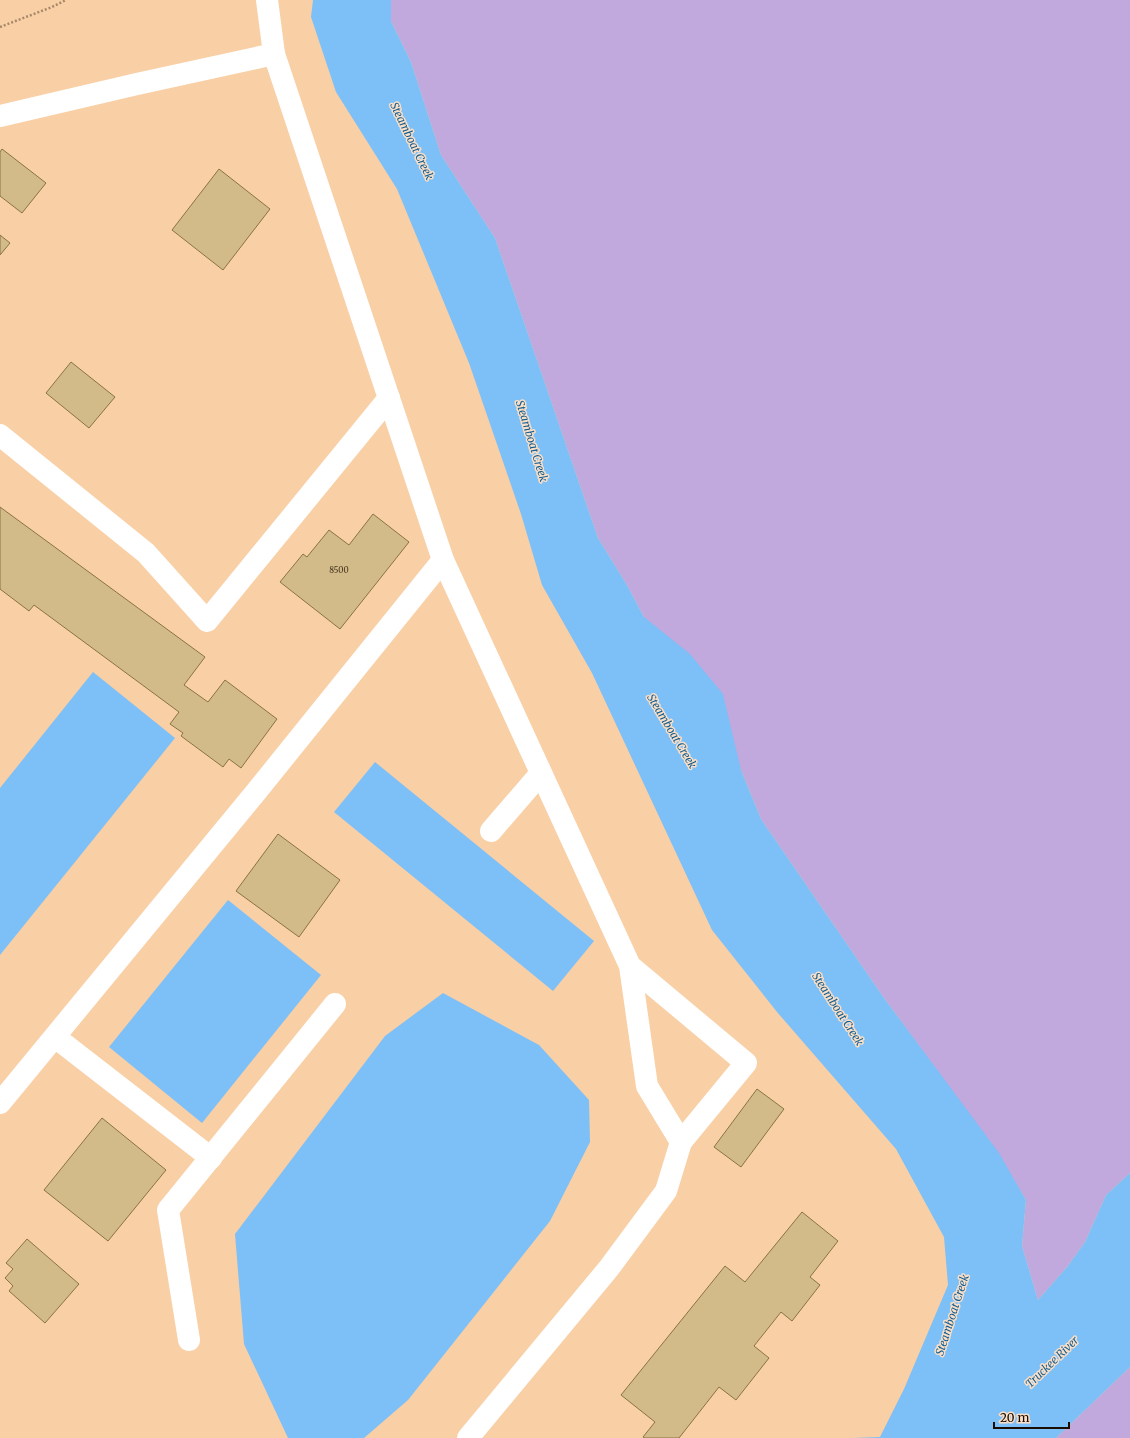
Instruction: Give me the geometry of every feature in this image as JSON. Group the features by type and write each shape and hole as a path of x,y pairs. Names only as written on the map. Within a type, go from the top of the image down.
{"street":[{"path":"267,0 274,54 443,560 630,966 647,1086 681,1142"},
{"path":"0,116 274,54"},
{"path":"0,435 146,553 207,621 389,398"},
{"path":"0,1103 256,792 443,560"},
{"path":"491,831 541,773"},
{"path":"468,1438 609,1268 666,1191 681,1142 746,1063 630,966"},
{"path":"189,1340 168,1210 335,1004"},
{"path":"55,1037 211,1158"}],"path":[{"path":"0,27 66,0"}],"shaded area":[{"path":"391,0 1130,0 1130,1173 1106,1195 1085,1242 1067,1267 1038,1300 1022,1246 1026,1200 998,1153 884,998 761,819 741,770 644,617 627,585 598,538 495,238 441,155 411,62 391,21"},
{"path":"1130,1367 1130,1438 1056,1438"}],"water":[{"path":"313,0 391,0 391,21 411,62 441,155 495,238 598,538 627,585 644,617 690,654 723,694 741,770 761,819 884,998 999,1153 1026,1200 1022,1246 1038,1300 1067,1267 1085,1242 1106,1195 1130,1173 1130,1367 1056,1438 853,1438 880,1437 904,1389 948,1285 944,1237 896,1149 777,1012 712,930 592,673 542,585 521,514 469,363 397,189 336,92 311,17"},
{"path":"93,672 175,738 0,955 0,788"},
{"path":"375,762 594,941 553,991 334,812"},
{"path":"228,900 321,975 202,1123 109,1047"},
{"path":"443,993 539,1045 589,1100 590,1142 550,1221 408,1400 364,1438 288,1438 244,1344 235,1234 385,1036"}],"building":[{"path":"2,149 46,183 22,213 0,196 0,152"},
{"path":"219,169 270,209 223,270 172,230"},
{"path":"0,235 10,243 0,255"},
{"path":"71,362 115,397 89,428 46,393"},
{"path":"0,507 205,657 184,685 208,702 225,680 277,719 241,768 229,759 223,767 181,736 183,733 170,724 179,712 34,605 29,611 0,589"},
{"path":"373,514 409,542 340,629 280,582 303,554 307,557 329,530 349,545"},
{"path":"278,834 340,880 299,937 236,891"},
{"path":"757,1089 784,1109 741,1167 714,1147"},
{"path":"102,1118 166,1170 108,1241 44,1190"},
{"path":"802,1212 838,1241 810,1277 820,1285 792,1321 781,1312 754,1346 769,1358 736,1400 719,1387 679,1438 643,1437 655,1422 621,1395 725,1266 745,1282"},
{"path":"27,1239 79,1284 45,1323 9,1291 13,1286 5,1278 13,1269 6,1263"}],"water label":[{"name":"Steamboat Creek","path":"412,141"},
{"name":"Steamboat Creek","path":"532,441"},
{"name":"Steamboat Creek","path":"672,731"},
{"name":"Steamboat Creek","path":"838,1009"},
{"name":"Steamboat Creek","path":"952,1315"},
{"name":"Truckee River","path":"1052,1362"}]}
